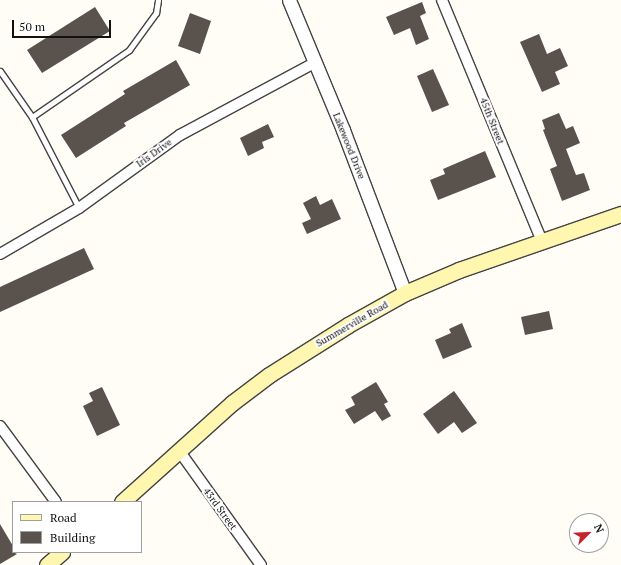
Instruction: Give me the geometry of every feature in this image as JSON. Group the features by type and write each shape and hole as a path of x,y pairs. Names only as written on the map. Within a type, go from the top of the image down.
{"main road":[{"name":"Summerville Road","path":"123,501 180,452 232,403 269,375 348,325 405,293 459,270 621,214"},
{"path":"47,565 61,553"}],"street":[{"name":"Lakewood Drive","path":"289,0 314,63 344,130 405,293"},
{"name":"45th Street","path":"442,0 542,241"},
{"name":"Iris Drive","path":"0,254 41,232 79,208 180,135 314,63"},
{"path":"0,426 55,501"},
{"name":"43rd Street","path":"180,452 261,565"}],"lane":[{"path":"32,117 129,50 156,13 158,0"},
{"path":"0,71 32,117 79,208"}],"building":[{"path":"422,2 426,13 420,16 429,39 416,45 410,28 394,35 386,17"},
{"path":"95,7 110,31 42,73 27,50"},
{"path":"190,13 211,21 200,54 178,46"},
{"path":"539,34 547,54 560,48 568,66 555,72 560,84 542,92 520,42"},
{"path":"176,60 190,85 124,123 126,126 76,158 61,135 125,94 123,91"},
{"path":"433,69 449,105 432,112 417,76"},
{"path":"559,113 566,129 573,126 580,143 566,149 576,175 584,173 590,190 562,201 550,169 557,166 543,130 545,129 542,120"},
{"path":"268,124 274,137 262,142 264,148 248,156 240,138"},
{"path":"485,151 496,177 438,200 430,180 445,174 443,169"},
{"path":"316,196 320,205 332,199 341,219 307,234 302,223 311,219 303,203"},
{"path":"84,248 94,269 0,312 0,287"},
{"path":"549,311 553,329 525,335 521,317"},
{"path":"462,323 472,347 443,359 435,340 451,333 449,329"},
{"path":"376,382 388,402 384,404 391,416 382,421 375,411 354,424 345,410 355,405 351,397"},
{"path":"102,387 120,425 97,436 83,406 93,401 89,393"},
{"path":"454,391 477,423 462,433 454,422 438,434 423,414"},
{"path":"0,524 12,544 12,553 17,554 0,564"}]}
